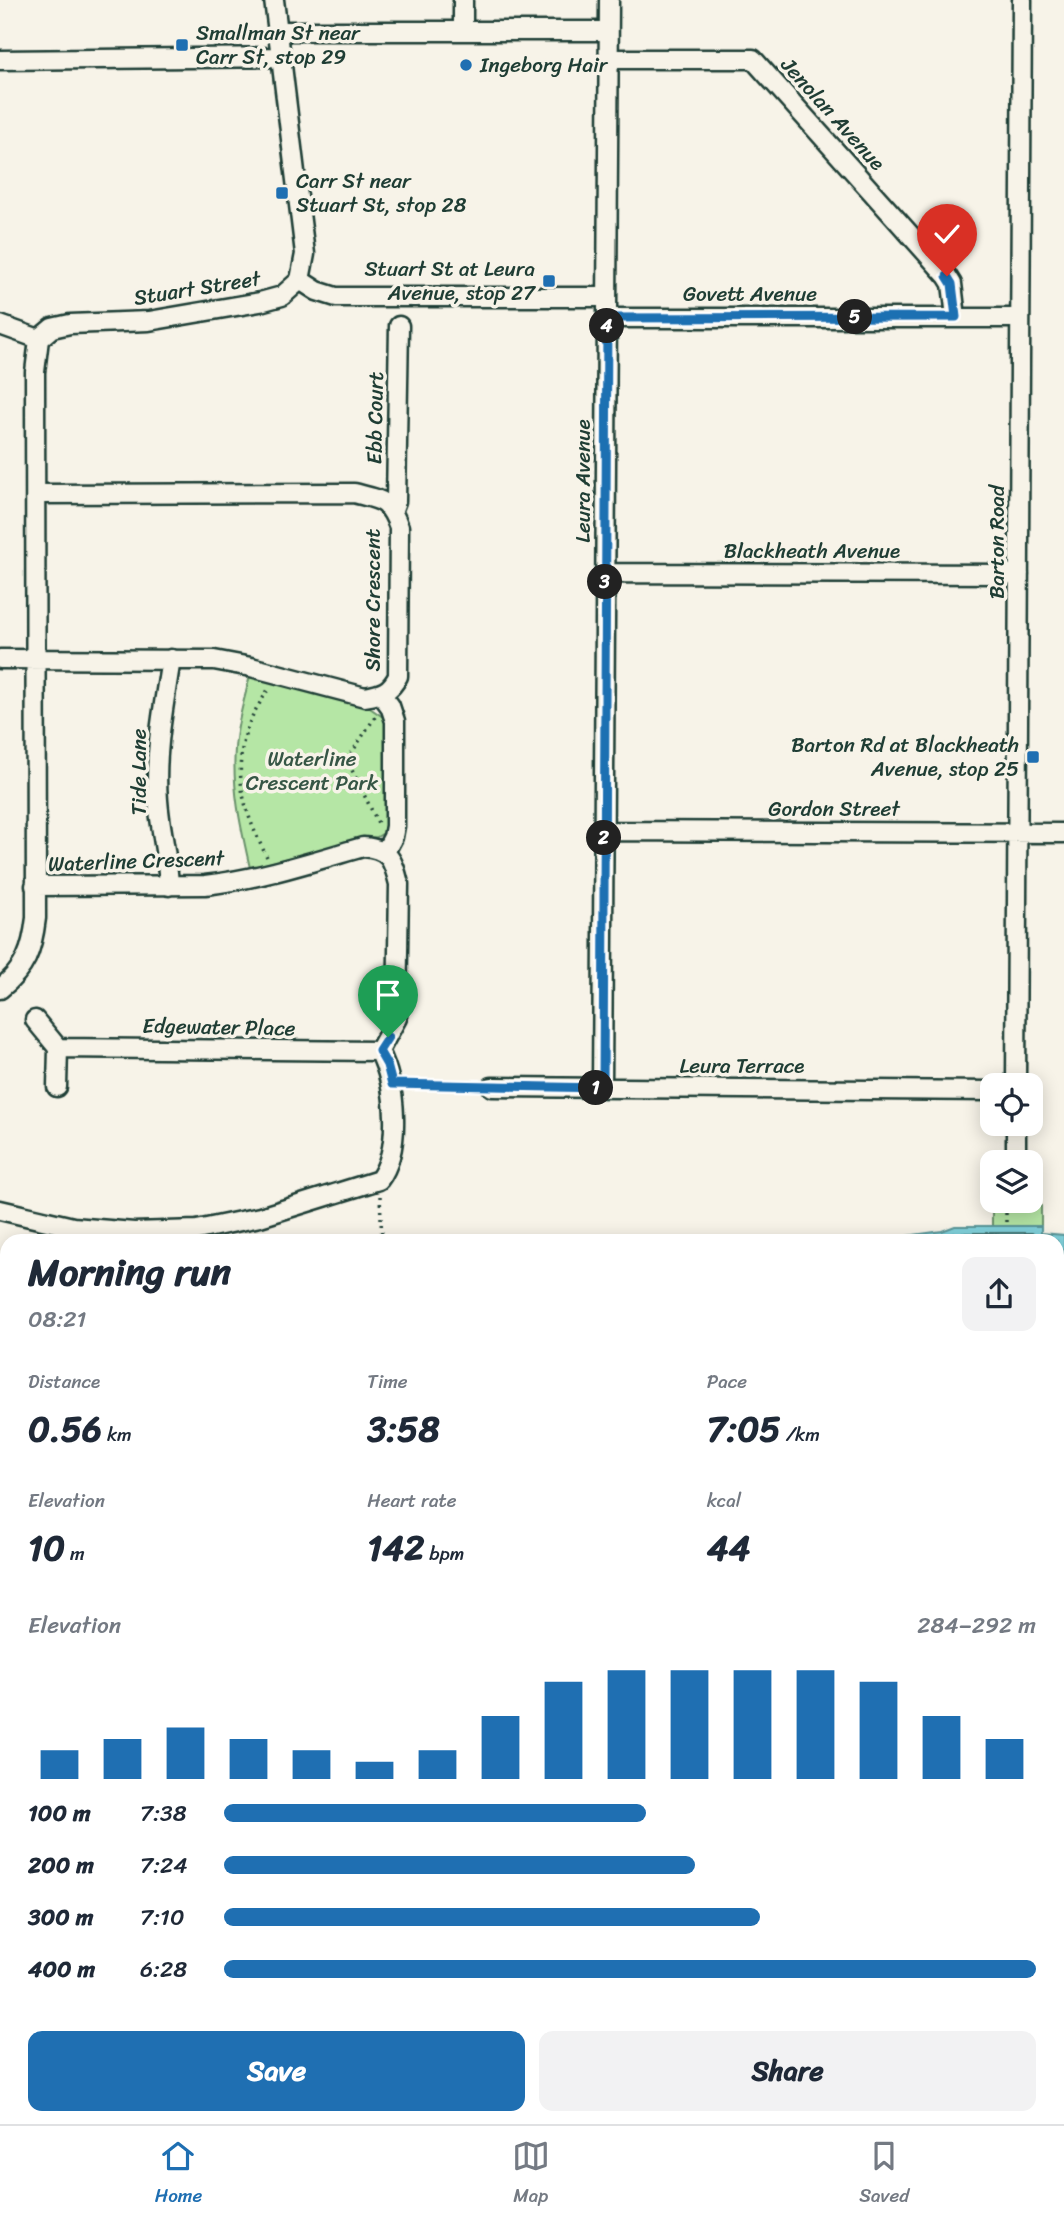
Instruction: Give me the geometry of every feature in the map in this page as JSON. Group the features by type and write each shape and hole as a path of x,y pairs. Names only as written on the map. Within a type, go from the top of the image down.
{"street":[{"path":"274,0 305,254 300,280 317,291 336,297 607,297"},
{"path":"463,0 463,30"},
{"name":"Leura Avenue","path":"603,1088 609,0"},
{"name":"Barton Road","path":"1016,1073 1021,0"},
{"path":"278,31 608,31"},
{"path":"0,60 281,57"},
{"name":"Jenolan Avenue","path":"608,59 753,59 947,276 952,284 956,317"},
{"name":"Stuart Street","path":"39,339 52,328 69,324 149,321 260,302 282,296 300,280"},
{"name":"Govett Avenue","path":"607,318 1020,318"},
{"path":"0,325 39,339 35,372 36,918 33,943 25,963 0,989"},
{"name":"Ebb Court","path":"393,509 396,501 398,326"},
{"name":"Shore Crescent","path":"0,659 214,660 365,697 384,698 398,676 399,527 393,509 379,500 354,493 36,494"},
{"name":"Blackheath Avenue","path":"606,573 1019,575"},
{"name":"Tide Lane","path":"169,886 169,869 158,799 159,742 171,659"},
{"path":"0,1210 72,1227 134,1232 197,1230 260,1217 379,1180 388,1168 393,1147 392,1084 387,1065 379,1051 397,1018 399,884 394,864 385,852 394,832 395,721 384,698"},
{"name":"Gordon Street","path":"604,831 1064,833"},
{"name":"Waterline Crescent","path":"35,886 169,886 230,882 363,847 385,852"},
{"path":"35,1020 58,1048 57,1087"},
{"name":"Edgewater Place","path":"58,1048 379,1051"},
{"name":"Leura Terrace","path":"492,1087 980,1091"}],"path":[{"path":"274,675 266,694 251,717 245,734 240,771 245,810 274,872"},
{"path":"384,698 346,760 384,836 394,832"},
{"path":"392,1084 492,1087"},
{"path":"379,1180 382,1234"},
{"path":"1006,1213 1006,1222"}],"green space":[{"name":"Waterline Crescent Park","path":"250,675 367,706 390,722 390,829 377,837 364,838 250,868 238,809 234,764 237,731"},
{"path":"992,1213 1041,1213 1041,1226 992,1227"}],"water":[{"path":"955,1226 1041,1226 1041,1233 1052,1234 921,1234"}],"place":[{"name":"Smallman St near Carr St, stop 29","path":"182,45"},
{"name":"Ingeborg Hair","path":"466,65"},
{"name":"Carr St near Stuart St, stop 28","path":"282,193"},
{"name":"Stuart St at Leura Avenue, stop 27","path":"549,281"},
{"name":"Barton Rd at Blackheath Avenue, stop 25","path":"1033,757"}],"route":[{"path":"388,1037 379,1051 387,1065 392,1084 603,1088 607,318 956,317 952,284 947,276"}]}
